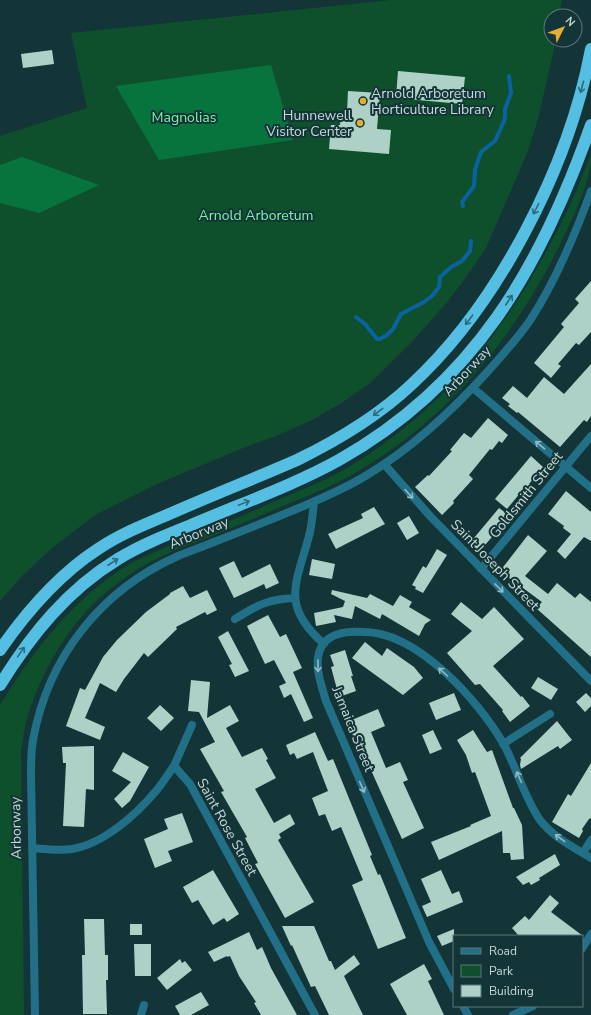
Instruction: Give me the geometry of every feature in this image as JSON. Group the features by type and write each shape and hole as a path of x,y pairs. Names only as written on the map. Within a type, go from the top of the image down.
{"highway":[{"name":"Arborway","path":"0,650 26,615 45,594 72,569 99,548 138,527 282,466 329,443 360,424 412,385 463,328 485,298 506,265 552,176 566,140 591,49"},
{"name":"Arborway","path":"0,685 22,651 52,614 72,594 110,564 145,544 293,482 333,463 386,429 439,386 485,335 520,282 542,243 558,210 591,125"}],"street":[{"name":"Arborway","path":"35,1015 31,774 33,742 37,721 50,682 74,640 85,625 115,595 142,575 178,556 314,502 366,476 413,443 440,420 473,388 517,338 540,304 573,236 591,191"},
{"path":"473,388 591,488"},
{"name":"Goldsmith Street","path":"481,569 591,436"},
{"name":"Saint Joseph Street","path":"384,464 431,517 591,681"},
{"path":"314,502 310,532 299,570 295,598 298,611 308,628 324,644 333,637 344,633 369,632 388,636 410,646 432,662 460,688 484,715 503,744 541,821 560,838 591,858"},
{"path":"235,619 254,606 280,599 295,598"},
{"name":"Jamaica Street","path":"324,644 319,656 318,670 326,701 429,942 453,987"},
{"path":"503,744 550,714"},
{"path":"32,848 71,849 94,842 114,830 137,812 156,791 174,766 192,725"},
{"name":"Saint Rose Street","path":"174,766 190,784 315,1015"},
{"path":"583,853 591,840"},
{"path":"583,948 591,934"},
{"path":"141,1015 144,1005"},
{"path":"513,1015 531,1007"}],"green space":[{"name":"Arnold Arboretum","path":"391,0 562,0 560,8 543,8 543,48 554,48 538,119 528,151 486,248 448,301 411,343 370,383 343,402 312,420 157,484 95,515 51,549 23,575 0,601 0,136 87,108 71,33"},
{"name":"Magnolias","path":"271,65 293,140 159,160 116,86"},
{"path":"591,154 586,185 574,215 545,274 522,312 496,348 467,382 436,413 402,442 365,467 326,488 168,553 129,575 90,607 59,647 36,693 26,722 21,751 24,1015 0,1015 0,705 26,665 56,627 73,609 110,577 130,564 152,553 317,484 335,475 389,440 422,413 453,383 480,352 506,318 529,282 550,244 573,199"},
{"path":"22,157 99,185 39,213 0,203 0,165"}],"building":[{"path":"52,50 54,64 23,68 21,54"},
{"path":"398,71 465,77 462,104 396,98"},
{"name":"Hunnewell Visitor Center","path":"348,91 380,93 377,129 391,130 389,154 329,149 331,125 340,125 341,112 347,112"},
{"path":"591,281 591,332 579,345 576,343 558,364 561,366 551,378 534,363 564,327 561,324 579,303 575,299"},
{"path":"591,364 591,416 587,422 584,420 560,447 518,412 517,413 508,406 510,404 502,398 513,386 527,398 544,377 564,394"},
{"path":"488,418 508,435 502,443 499,441 492,450 490,449 469,475 473,479 453,501 454,503 442,515 415,487 428,475 429,476 452,451 450,450 464,433 471,438"},
{"path":"531,456 543,467 529,484 531,485 523,493 521,492 507,509 495,499"},
{"path":"566,491 591,512 591,541 584,537 565,559 557,551 571,534 563,528 564,526 548,514"},
{"path":"374,507 385,524 336,549 328,534 363,518 361,514"},
{"path":"499,508 510,516 479,552 469,544"},
{"path":"409,516 419,533 407,540 397,523"},
{"path":"528,535 547,551 525,576 548,594 557,583 575,598 580,593 591,602 591,657 536,608 542,602 500,571"},
{"path":"437,549 447,555 423,593 415,589 416,587 412,585 423,566 426,568"},
{"path":"312,559 335,564 332,579 309,575"},
{"path":"234,561 242,578 270,564 279,583 266,589 264,584 234,598 219,568"},
{"path":"183,586 190,598 207,590 217,610 207,615 205,612 176,627 177,629 148,657 144,653 116,692 100,683 85,718 105,727 100,740 66,726 80,688 85,690 103,657 117,640 146,612 170,593"},
{"path":"332,590 367,598 370,594 393,606 400,595 412,602 409,607 431,620 425,624 419,636 382,614 380,619 355,606 352,619 334,615 336,622 316,626 314,613 343,607 345,601 331,594"},
{"path":"461,602 482,619 494,607 524,639 493,666 530,706 510,722 502,711 503,710 480,684 475,685 447,653 472,631 451,614"},
{"path":"268,615 280,637 286,634 302,668 293,672 313,718 304,722 291,694 284,698 279,686 286,683 274,660 265,664 247,626"},
{"path":"228,631 249,671 235,677 229,665 232,664 218,637"},
{"path":"365,642 382,656 387,648 414,667 423,678 403,695 352,658"},
{"path":"345,650 356,691 339,697 331,667 334,666 330,655"},
{"path":"538,677 558,689 551,700 531,688"},
{"path":"191,680 210,682 207,718 230,705 239,721 226,728 242,757 262,748 268,759 266,760 276,778 255,789 274,823 290,814 295,824 279,834 281,838 278,840 314,902 285,918 255,864 258,863 245,838 247,837 221,792 224,791 200,749 215,742 199,712 188,711"},
{"path":"454,693 461,710 436,720 429,703"},
{"path":"586,693 591,698 591,706 585,712 576,702"},
{"path":"160,705 174,718 161,731 147,718"},
{"path":"378,709 385,726 371,732 386,768 400,762 408,780 403,782 424,828 402,839 366,759 364,760 347,722"},
{"path":"557,721 572,740 560,749 558,746 521,769 520,758"},
{"path":"433,730 442,749 430,754 422,735"},
{"path":"473,730 487,752 492,750 513,808 522,825 524,859 511,860 510,853 503,853 502,831 439,860 431,842 471,826 470,825 491,816 475,772 472,773 466,755 457,740"},
{"path":"315,732 328,761 333,759 372,855 370,856 378,875 380,874 406,938 378,949 352,885 363,880 341,827 332,831 325,814 319,816 312,798 328,791 313,752 297,759 294,753 290,755 286,745"},
{"path":"94,746 94,790 86,789 84,827 63,826 66,763 63,763 62,747"},
{"path":"123,752 149,767 130,801 122,808 114,799 131,782 112,771"},
{"path":"591,763 591,818 582,829 583,831 579,838 552,822 568,794 571,796"},
{"path":"182,813 193,842 168,851 172,861 155,868 144,839 168,829 164,819"},
{"path":"555,854 560,865 539,878 540,880 531,885 529,882 523,885 516,877"},
{"path":"213,870 239,914 227,922 224,918 213,925 198,900 192,903 183,887"},
{"path":"441,870 452,894 459,891 463,902 427,917 422,906 431,902 421,879"},
{"path":"550,895 559,903 551,912 582,935 518,935 512,928 525,916 529,920"},
{"path":"84,919 104,919 105,955 108,955 108,980 106,980 107,1014 83,1014 82,955 85,955"},
{"path":"130,924 142,924 142,935 130,935"},
{"path":"282,926 314,926 329,961 331,961 335,970 354,955 360,964 344,976 363,1015 329,1015 315,986 311,987"},
{"path":"454,929 453,941 442,946 437,936"},
{"path":"249,932 257,950 262,947 271,968 297,1015 261,1015 254,1003 256,1002 239,976 230,956 214,962 208,952"},
{"path":"134,944 151,944 151,976 135,976"},
{"path":"180,959 182,963 185,961 192,970 167,990 157,978"},
{"path":"424,964 432,979 428,981 444,1015 407,1015 390,984"},
{"path":"201,992 209,1005 191,1015 180,1015 175,1006"}],"waterway":[{"path":"463,206 462,202 474,186 475,170 481,152 495,141 504,121 505,109 511,93 509,76"},
{"path":"356,317 365,324 377,339 387,335 393,329 401,314 432,296 439,287 440,277 451,267 462,261 470,251 471,241"}],"place":[{"name":"Arnold Arboretum Horticulture Library","path":"363,101"},
{"name":"Hunnewell Visitor Center","path":"360,123"}]}
